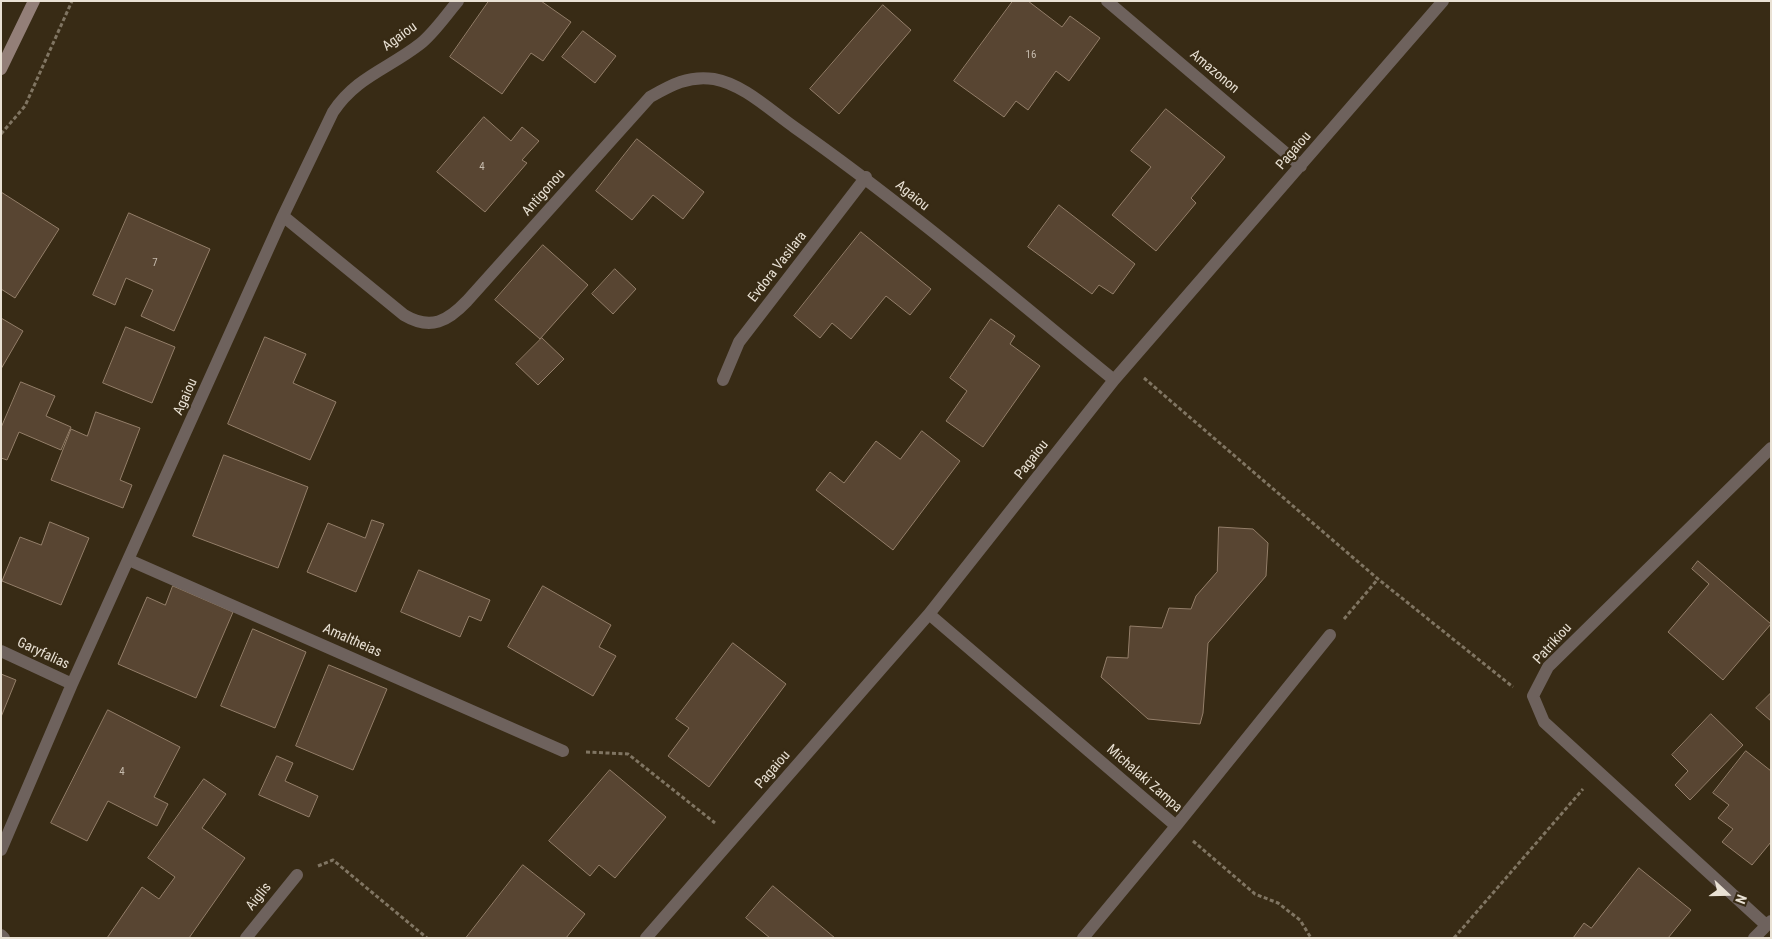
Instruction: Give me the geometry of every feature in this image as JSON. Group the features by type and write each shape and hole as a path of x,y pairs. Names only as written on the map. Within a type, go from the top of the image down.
{"main road":[{"path":"1,69 34,1"}],"street":[{"name":"Agaiou","path":"1,850 72,684 283,216 333,112 343,98 359,82 421,44 458,1"},
{"name":"Amazonon","path":"1107,1 1301,166"},
{"name":"Pagaiou","path":"646,938 929,614 1114,380 1442,1"},
{"name":"Agaiou","path":"671,85 692,78 715,79 740,90 866,178 1114,380"},
{"name":"Antigonou","path":"283,216 404,316 420,322 439,322 454,314 467,301 650,97 671,85"},
{"name":"Evdora Vasilara","path":"723,380 739,342 866,178"},
{"name":"Patrikiou","path":"1533,696 1548,667 1771,448"},
{"name":"Amaltheias","path":"129,560 563,751"},
{"name":"Michalaki Zampa","path":"929,614 1176,826 1330,635"},
{"name":"Garyfalias","path":"1,651 72,684"},
{"path":"1533,696 1544,722 1768,923 1754,938"},
{"path":"1084,938 1176,826"},
{"name":"Aiglis","path":"246,938 296,875"}],"path":[{"path":"1,134 24,106 72,1"},
{"path":"1128,365 1378,579 1510,685 1533,696"},
{"path":"1330,635 1378,579"},
{"path":"563,751 628,754 733,838"},
{"path":"1454,938 1598,771"},
{"path":"1176,826 1254,894 1278,903 1300,920 1311,938"},
{"path":"296,875 333,860 427,938"}],"building":[{"path":"489,1 541,1 571,22 543,61 531,53 502,94 450,57"},
{"path":"1013,1 1028,1 1062,27 1070,16 1100,38 1069,81 1056,71 1028,110 1016,101 1004,117 954,81"},
{"path":"883,5 911,30 839,114 810,89"},
{"path":"583,31 616,56 595,83 562,57"},
{"path":"1166,109 1225,157 1191,198 1196,203 1156,251 1112,215 1151,167 1131,151"},
{"path":"484,117 511,141 522,127 539,141 522,160 527,163 485,212 437,172"},
{"path":"637,139 704,192 683,219 653,195 632,220 596,191"},
{"path":"1,192 59,229 15,298 1,289"},
{"path":"1059,205 1135,264 1113,294 1099,285 1092,294 1028,247"},
{"path":"129,213 210,249 174,331 141,316 153,290 126,278 115,305 93,295"},
{"path":"861,232 931,289 910,315 886,296 851,339 832,323 820,338 794,316"},
{"path":"543,245 588,285 540,339 495,300"},
{"path":"615,269 636,289 613,314 592,294"},
{"path":"1,318 23,331 1,369"},
{"path":"991,319 1015,336 1010,344 1040,366 983,447 946,421 967,391 950,378"},
{"path":"126,327 175,347 152,403 103,383"},
{"path":"265,337 306,354 293,383 336,402 310,460 228,424"},
{"path":"542,338 564,359 538,385 516,364"},
{"path":"21,382 55,396 46,416 71,427 61,450 19,432 7,460 1,458 1,428"},
{"path":"96,412 140,428 120,480 132,485 123,508 51,480 71,429 87,436"},
{"path":"922,431 960,461 893,550 816,490 830,472 844,483 876,441 900,459"},
{"path":"224,455 308,487 278,568 193,536"},
{"path":"372,520 384,524 356,592 307,572 328,523 365,538"},
{"path":"50,522 89,538 61,605 2,581 20,537 41,545"},
{"path":"1219,527 1253,529 1268,543 1266,576 1208,643 1203,713 1200,724 1148,719 1101,677 1107,657 1128,658 1130,626 1162,628 1169,608 1191,609 1196,596 1217,572"},
{"path":"1698,561 1771,624 1723,680 1668,632 1709,584 1692,569"},
{"path":"419,570 490,600 481,621 469,616 460,637 401,612"},
{"path":"173,586 233,612 196,698 118,664 147,597 165,605"},
{"path":"543,586 611,625 599,647 616,656 593,696 508,647"},
{"path":"253,629 306,652 275,728 221,706"},
{"path":"733,643 786,684 709,787 668,756 689,728 676,719"},
{"path":"329,665 387,689 353,770 296,746"},
{"path":"1,674 16,680 1,717"},
{"path":"1771,693 1771,721 1756,708"},
{"path":"108,710 180,747 154,797 168,804 157,826 108,801 87,841 51,823"},
{"path":"1711,714 1743,745 1690,800 1675,785 1688,771 1672,755"},
{"path":"1746,751 1771,771 1771,842 1752,865 1722,842 1733,829 1718,818 1729,805 1713,793"},
{"path":"277,756 293,763 285,781 318,796 309,817 259,795"},
{"path":"610,770 666,817 615,878 599,865 590,876 549,841"},
{"path":"204,779 226,794 202,828 245,858 189,938 107,938 142,887 159,899 175,877 148,858"},
{"path":"523,865 585,914 566,938 466,938"},
{"path":"1639,868 1691,910 1668,938 1573,938 1584,923 1591,928"},
{"path":"773,886 835,938 770,938 746,918"}]}
